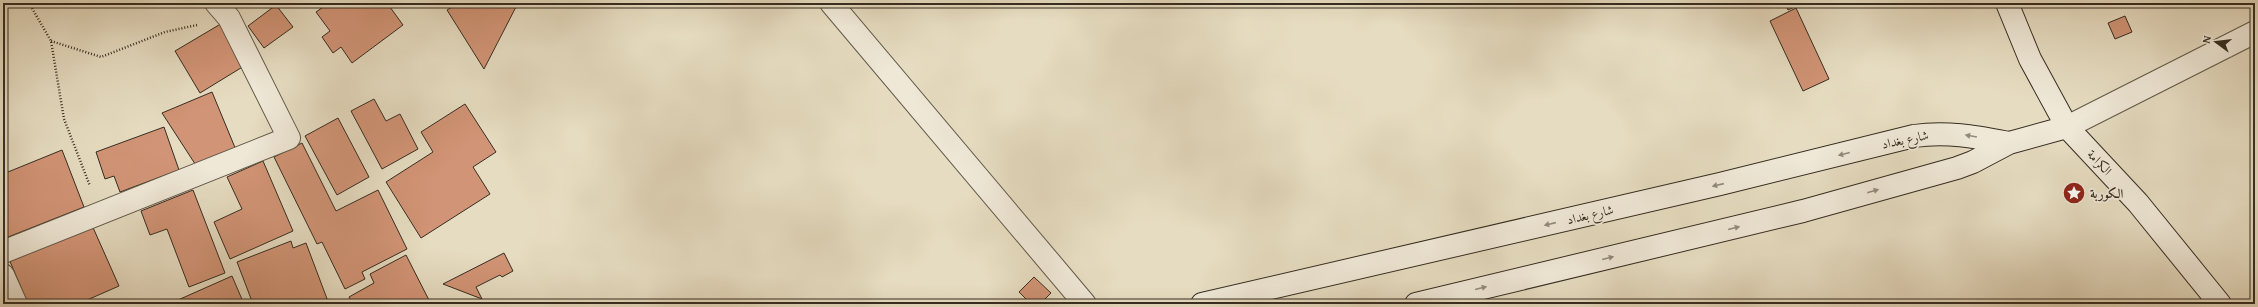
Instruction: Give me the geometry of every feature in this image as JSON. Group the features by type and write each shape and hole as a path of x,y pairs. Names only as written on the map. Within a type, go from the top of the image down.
{"main road":[{"path":"831,3 1084,304"},
{"name":"الكرامة","path":"2007,3 2030,59 2067,127 2138,203 2220,304"},
{"path":"3,252 289,138 222,11"},
{"path":"1416,304 1803,211 1957,168 1973,162 2010,143 2067,127 2255,32"},
{"name":"شارع بغداد","path":"1202,304 1720,184 1914,136 1934,133 1957,134 2010,143"},
{"path":"3,275 16,304"}],"path":[{"path":"28,3 51,40 64,119 101,214"},
{"path":"51,40 101,57 222,11"}],"building":[{"path":"329,3 387,3 403,25 352,63 341,47 333,53 322,37 330,31 316,12"},
{"path":"459,3 518,3 484,69 447,10"},
{"path":"1785,3 1803,3 1788,10"},
{"path":"276,5 293,27 264,48 248,26"},
{"path":"1796,8 1829,79 1803,91 1770,21"},
{"path":"2125,16 2132,32 2115,39 2108,23"},
{"path":"224,22 249,63 200,93 175,51"},
{"path":"212,92 236,150 199,170 162,113"},
{"path":"374,99 386,121 400,114 418,149 382,169 351,111"},
{"path":"465,104 496,152 473,167 490,194 421,238 386,182 433,152 421,132"},
{"path":"338,118 369,177 337,195 305,136"},
{"path":"164,127 179,170 120,192 114,176 105,179 96,152"},
{"path":"302,143 336,211 378,190 407,249 362,272 365,279 345,289 322,242 317,244 274,157"},
{"path":"62,150 84,207 3,239 3,174"},
{"path":"263,161 293,231 230,259 214,222 242,209 227,177"},
{"path":"193,190 225,273 189,287 167,229 150,235 141,211"},
{"path":"91,223 119,286 78,304 28,304 9,259"},
{"path":"291,241 293,248 306,243 329,304 253,304 237,262"},
{"path":"504,253 513,271 502,277 500,275 476,287 482,299 443,284"},
{"path":"406,255 431,304 353,304 349,297 374,283 370,274"},
{"path":"232,276 244,304 169,304"},
{"path":"1034,277 1051,293 1040,304 1031,304 1019,292"}],"place":[{"name":"الكوربة","path":"2074,193"}]}
